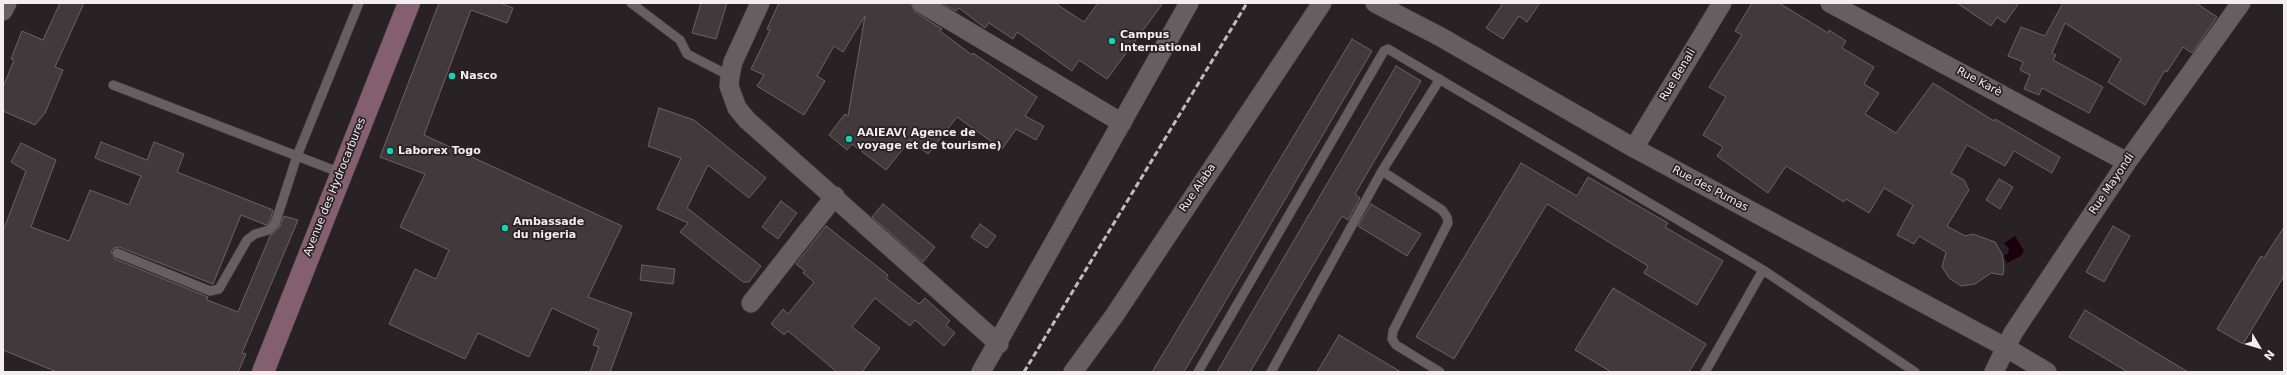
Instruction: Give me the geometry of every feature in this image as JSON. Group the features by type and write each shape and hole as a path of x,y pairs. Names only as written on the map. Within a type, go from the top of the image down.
{"main road":[{"name":"Avenue des Hydrocarbures","path":"263,372 409,3"}],"street":[{"path":"3,11 7,3"},
{"path":"760,3 733,62 729,86 737,108 747,120 835,196 999,344"},
{"path":"921,3 1122,123"},
{"path":"981,372 999,344 1189,3"},
{"name":"Rue Alaba","path":"1073,372 1114,316 1322,3"},
{"name":"Rue des Pumas","path":"1375,3 1439,36 1634,148 2005,347 2047,372"},
{"name":"Rue Benali","path":"1634,148 1722,3"},
{"name":"Rue Karè","path":"1830,3 2127,162"},
{"name":"Rue Mayondi","path":"1994,372 2005,347 2127,162 2239,4"},
{"path":"751,303 835,196"}],"lane":[{"path":"117,253 210,291 219,288 247,240 255,234 269,230 275,224 298,156 359,3"},
{"path":"631,3 680,40 687,54 730,76"},
{"path":"1198,372 1384,52 1391,50 1763,270 1915,372"},
{"path":"1271,372 1382,171 1440,79"},
{"path":"113,85 341,173"},
{"path":"1382,171 1442,210 1447,217 1448,223 1392,331 1392,339 1396,345 1440,372"},
{"path":"1704,372 1763,270"}],"shaded area":[{"path":"2015,236 2024,251 2021,256 2007,263 2004,255 2008,254 2009,249 2004,243"}],"building":[{"path":"60,3 84,3 55,67 63,70 45,113 35,125 3,111 3,87 14,60 11,59 22,31 43,40"},
{"path":"439,3 500,3 513,8 507,23 471,10 424,135 622,226 588,297 632,313 610,372 590,372 599,347 593,345 599,330 552,308 529,357 478,333 465,359 389,324 415,269 436,279 449,250 400,227 425,174 380,157"},
{"path":"701,3 727,3 716,39 692,33"},
{"path":"779,3 910,3 915,12 942,29 940,31 972,55 973,53 1037,97 1025,116 1044,126 1036,140 1016,129 1002,149 957,117 928,154 910,140 886,170 852,144 847,150 829,135 845,114 848,116 865,16 843,52 834,46 817,76 825,81 804,115 757,86 764,75 751,69 770,30 767,29"},
{"path":"942,3 1055,3 1084,22 1098,3 1163,3 1107,79 1079,60 1072,71 1017,32 1013,39 989,23 985,28 959,8 956,11"},
{"path":"1500,3 1540,3 1527,22 1519,16 1503,39 1486,28 1502,5"},
{"path":"1752,3 1779,3 1828,33 1829,30 1846,41 1842,48 1874,67 1864,84 1879,93 1865,114 1896,133 1933,83 1994,121 1995,119 2060,157 2052,173 2014,151 2005,166 1967,145 1951,173 1964,180 1969,190 1947,226 1965,236 1973,234 1995,242 2002,254 2004,267 2003,275 1991,273 1975,284 1961,286 1949,278 1942,267 1946,252 1919,236 1914,244 1897,235 1913,205 1884,188 1869,213 1846,199 1844,202 1786,166 1768,193 1717,156 1723,147 1703,135 1726,97 1709,87 1742,35 1735,31"},
{"path":"1957,3 2019,3 2005,23 1997,17 1991,26"},
{"path":"2063,3 2196,3 2217,17 2192,53 2183,47 2167,72 2165,70 2145,105 2108,82 2121,59 2065,23 2052,53 2056,55 2053,60 2103,87 2089,113 2042,88 2039,95 2024,89 2030,75 2020,70 2023,62 2008,56 2021,27 2045,36"},
{"path":"1352,39 1372,51 1184,372 1152,372"},
{"path":"1396,66 1421,81 1355,194 1360,198 1348,220 1342,216 1250,372 1217,372"},
{"path":"659,108 694,120 766,178 749,198 708,165 687,208 761,266 749,282 743,282 680,232 688,223 657,209 681,158 648,146"},
{"path":"101,142 147,160 154,142 184,154 177,172 273,210 270,221 266,225 241,215 213,284 119,247 114,248 111,251 115,259 208,297 207,300 238,312 270,236 279,228 284,216 298,220 242,353 246,354 238,372 57,372 3,350 3,231 26,171 11,162 21,143 56,160 31,227 69,241 90,190 129,205 141,176 95,158"},
{"path":"1521,163 1577,196 1588,177 1668,223 1665,227 1723,261 1697,305 1644,273 1648,266 1547,204 1454,359 1416,337"},
{"path":"1999,179 2013,187 2000,209 1986,200"},
{"path":"781,201 797,213 778,239 762,227"},
{"path":"883,204 935,247 923,262 872,217"},
{"path":"1371,204 1421,234 1407,256 1358,226"},
{"path":"980,224 996,236 987,248 971,237"},
{"path":"826,226 888,275 886,278 919,304 925,298 950,321 946,325 955,333 944,346 915,320 910,326 875,298 852,327 880,348 862,372 837,372 788,331 784,335 771,324 783,309 788,314 814,282 803,273 805,271 796,264"},
{"path":"2113,226 2130,236 2104,282 2086,272"},
{"path":"2284,227 2284,276 2243,344 2217,329 2261,256 2264,258"},
{"path":"642,265 675,269 673,284 640,280"},
{"path":"1613,288 1706,344 1689,372 1611,372 1575,350"},
{"path":"2085,310 2188,372 2128,372 2069,337"},
{"path":"1339,335 1401,372 1317,372"}],"railway":[{"path":"1024,372 1247,3"}],"place":[{"name":"Campus International","path":"1112,41"},
{"name":"Nasco","path":"452,76"},
{"name":"AAIEAV( Agence de voyage et de tourisme)","path":"849,139"},
{"name":"Laborex Togo","path":"390,151"},
{"name":"Ambassade du nigeria","path":"505,228"}]}
